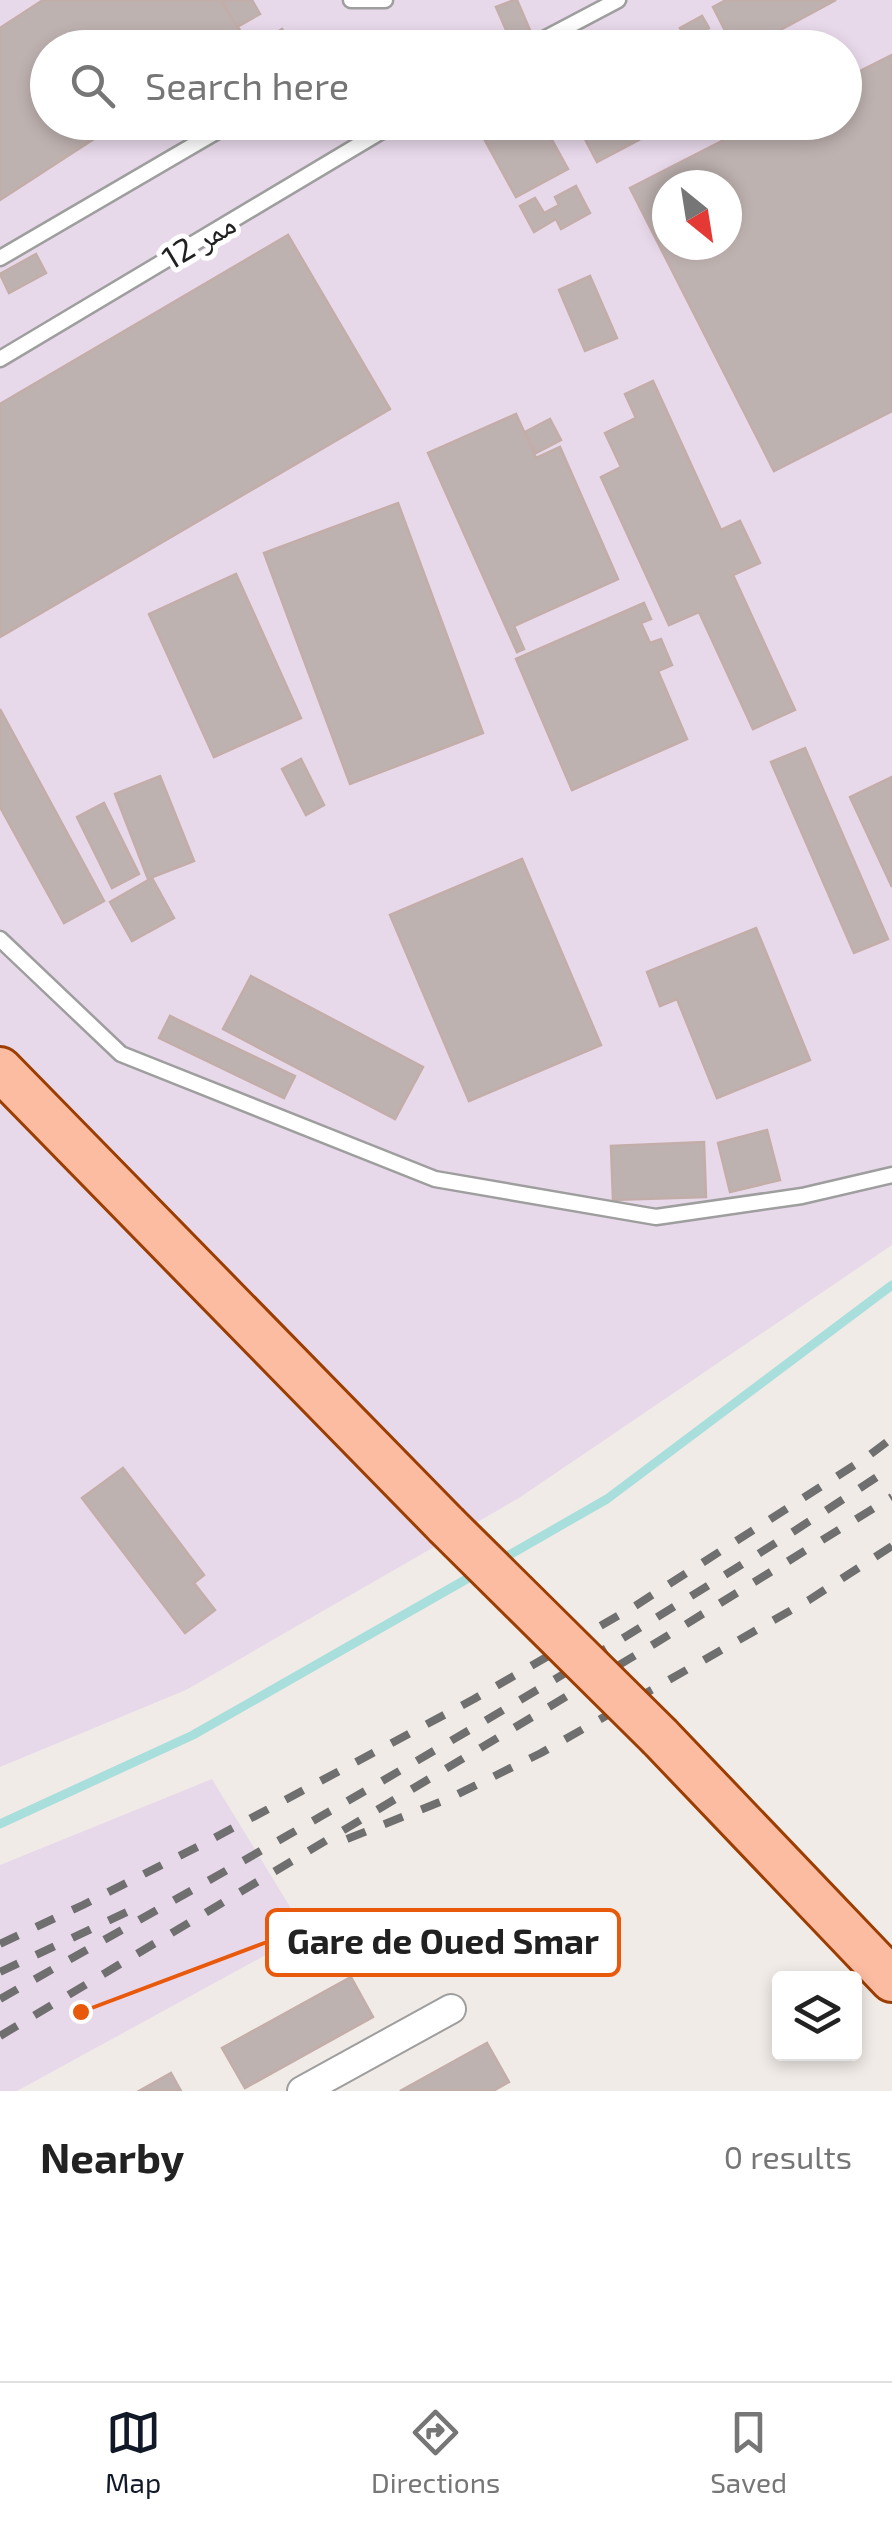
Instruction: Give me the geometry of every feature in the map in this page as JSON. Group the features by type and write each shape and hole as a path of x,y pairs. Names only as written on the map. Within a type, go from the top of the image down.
{"main road":[{"path":"0,1069 446,1525 660,1737 892,1980"}],"street":[{"path":"302,2091 451,2009"}],"lane":[{"path":"351,0 385,0"},
{"path":"561,30 618,0"},
{"path":"0,258 202,140"},
{"name":"ممر 12","path":"0,358 367,140"},
{"path":"0,939 121,1054 435,1179 656,1217 802,1196 892,1174"}],"shaded area":[{"path":"0,0 892,0 892,1245 519,1498 186,1690 0,1767"},
{"path":"212,1779 306,1933 17,2091 0,2091 0,1865"}],"building":[{"path":"43,0 220,0 240,30 30,30 30,140 92,140 0,200 0,28"},
{"path":"222,0 252,0 260,14 237,27"},
{"path":"517,0 530,30 506,30 496,7"},
{"path":"726,0 836,0 780,30 725,30 713,7"},
{"path":"702,16 709,28 681,30"},
{"path":"892,55 892,411 774,471 667,260 742,260 742,170 665,170 724,140 862,140 862,70"},
{"path":"485,140 552,140 568,169 516,197"},
{"path":"585,140 639,140 597,162"},
{"path":"652,177 652,231 630,188"},
{"path":"576,186 590,213 561,229 556,219 534,232 520,206 535,198 544,213 559,205 555,197"},
{"path":"288,235 390,409 0,637 0,404"},
{"path":"36,254 46,273 9,293 0,274"},
{"path":"590,276 617,338 585,351 559,290"},
{"path":"653,381 721,530 740,521 760,563 733,575 795,710 753,729 699,612 669,625 601,477 621,467 605,433 636,418 625,394"},
{"path":"516,414 536,458 560,447 618,579 514,626 524,649 517,652 428,453"},
{"path":"550,419 561,440 536,453 525,432"},
{"path":"398,503 483,733 350,784 264,553"},
{"path":"236,574 301,718 214,757 149,614"},
{"path":"644,603 651,619 641,623 650,643 661,639 672,665 658,671 687,739 572,790 516,659"},
{"path":"0,709 104,901 64,923 0,807"},
{"path":"805,748 888,939 854,953 771,762"},
{"path":"301,759 324,805 306,815 282,769"},
{"path":"160,776 194,861 148,879 115,794"},
{"path":"892,777 892,887 850,797"},
{"path":"104,803 139,874 112,888 77,817"},
{"path":"522,859 601,1045 469,1101 390,915"},
{"path":"152,878 174,918 132,941 110,902"},
{"path":"756,928 810,1060 717,1098 677,999 660,1006 647,972"},
{"path":"251,976 423,1067 395,1119 223,1029"},
{"path":"170,1016 295,1076 284,1098 159,1038"},
{"path":"767,1130 780,1180 730,1192 718,1143"},
{"path":"704,1142 706,1197 613,1200 611,1146"},
{"path":"123,1468 204,1575 194,1583 215,1610 185,1633 82,1498"},
{"path":"351,1977 373,2017 245,2088 222,2048"},
{"path":"487,2043 509,2082 493,2091 400,2091"},
{"path":"171,2073 181,2091 139,2091"}],"waterway":[{"path":"497,1562 607,1499 892,1285"},
{"path":"0,1824 193,1735 479,1572"}],"railway":[{"path":"0,1944 199,1846 474,1699 635,1606 892,1438"},
{"path":"0,1999 563,1675 892,1467"},
{"path":"0,2036 892,1497"},
{"path":"347,1839 450,1798 541,1753 809,1600 892,1546"},
{"path":"0,1972 127,1912"}],"place":[{"name":"Gare de Oued Smar","path":"81,2012"}]}
